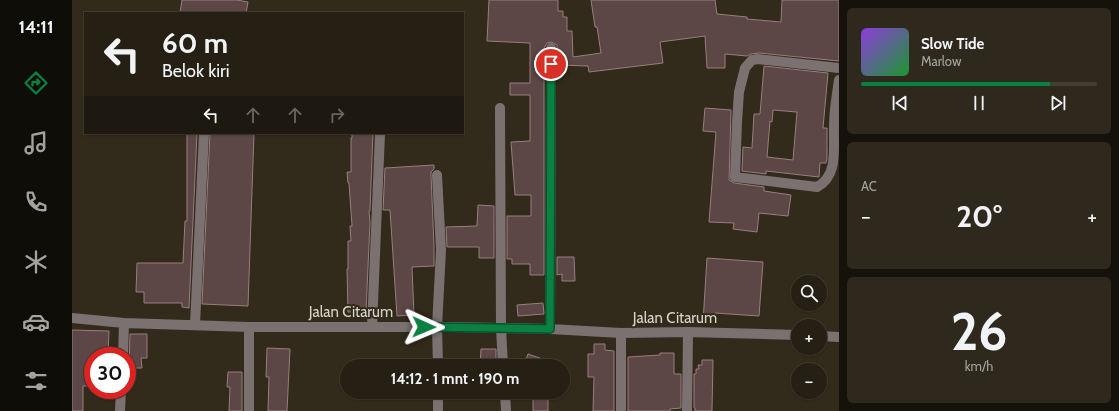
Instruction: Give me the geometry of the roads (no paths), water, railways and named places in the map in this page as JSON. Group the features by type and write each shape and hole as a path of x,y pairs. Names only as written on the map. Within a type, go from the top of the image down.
{"street":[{"path":"550,329 552,48"},
{"path":"839,68 758,59 752,60 745,68 739,92 735,177 817,187 824,184 832,171 835,161 834,126 839,80"},
{"path":"500,108 501,328 503,359"},
{"path":"195,325 204,134"},
{"path":"372,326 380,134"},
{"path":"437,174 441,250 438,359"},
{"name":"Jalan Citarum","path":"72,318 124,323 249,327 455,327 550,329 621,333 688,332 791,335"},
{"path":"123,347 124,323"},
{"path":"249,327 250,411"},
{"path":"688,332 688,411"},
{"path":"621,333 621,411"},
{"path":"827,336 839,337"},
{"path":"120,411 121,399"},
{"path":"438,399 438,411"},
{"path":"505,399 506,411"}]}
